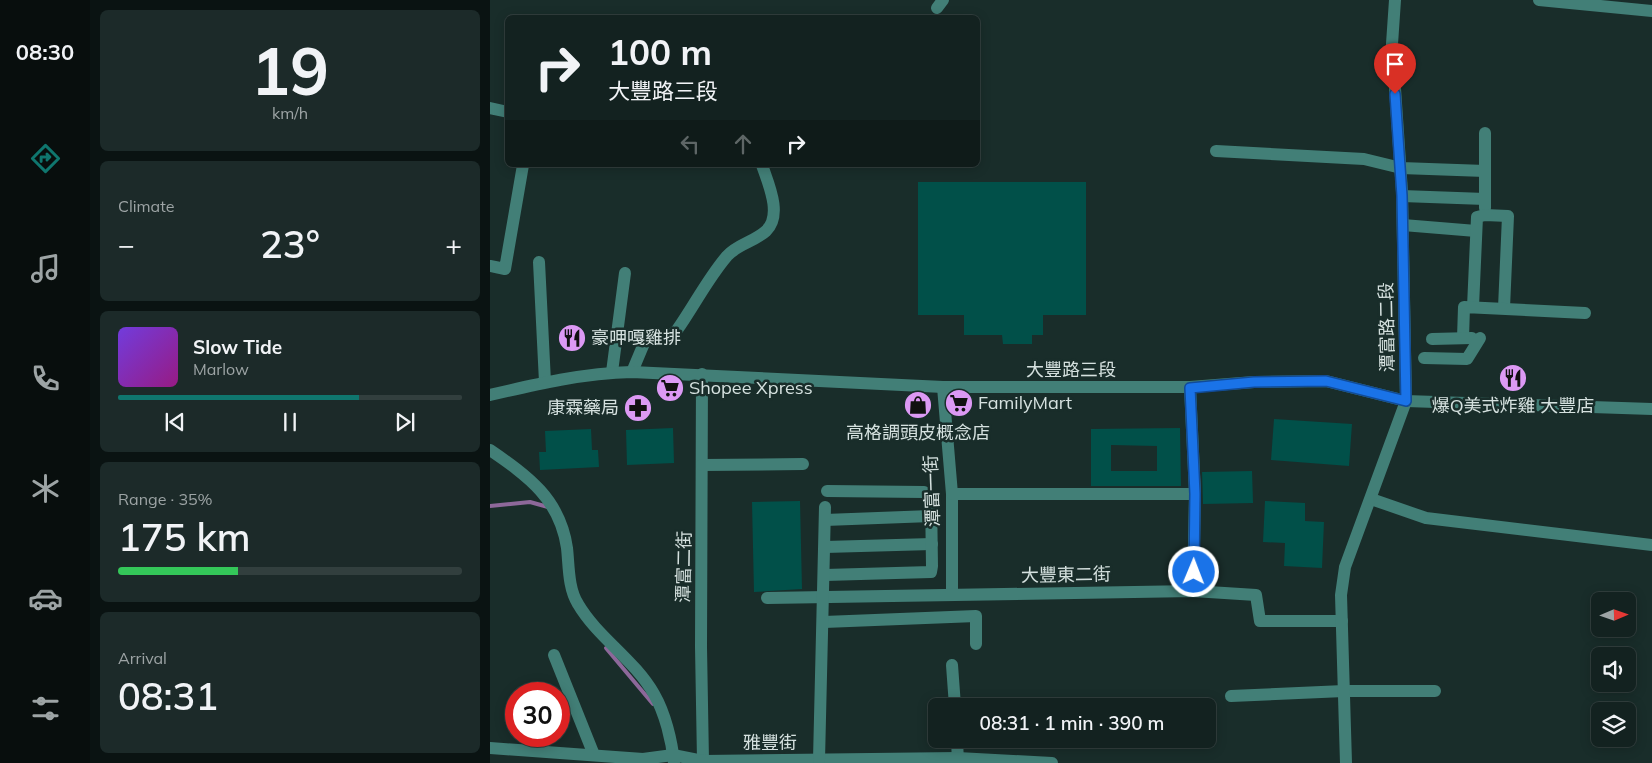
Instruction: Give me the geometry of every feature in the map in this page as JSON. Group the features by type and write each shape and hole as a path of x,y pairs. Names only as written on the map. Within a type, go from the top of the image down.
{"street":[{"name":"潭富路二段","path":"1346,763 1341,596 1345,567 1406,401 1401,168 1392,44 1395,0"},
{"path":"1539,0 1652,12"},
{"path":"490,108 505,111"},
{"path":"1485,215 1486,132"},
{"path":"1216,151 1364,159 1401,168 1485,171"},
{"path":"490,266 505,269 523,167"},
{"path":"632,372 645,341 671,335 677,330 727,256 740,245 766,231 773,216 772,195 763,167"},
{"path":"1402,196 1485,199"},
{"path":"1473,307 1477,217 1485,215 1508,216 1504,308"},
{"path":"1403,225 1476,231"},
{"path":"539,262 545,382"},
{"path":"612,372 624,273"},
{"path":"1463,338 1464,307 1585,313"},
{"path":"1424,358 1467,359 1480,338 1432,339"},
{"name":"大豐路三段","path":"490,394 545,382 612,372 632,372 943,387 1190,388 1254,382 1326,381 1406,401 1652,409"},
{"name":"潭富二街","path":"702,374 701,647 703,761"},
{"name":"潭富一街","path":"943,387 952,494 952,594"},
{"path":"1190,388 1195,494 1194,591"},
{"path":"490,450 527,476 541,490 558,516 566,546 574,598 588,621 639,674 653,692 662,709 674,759"},
{"path":"702,465 803,464"},
{"path":"825,576 931,572 932,544 930,496 924,492 827,491"},
{"path":"952,494 1195,494"},
{"path":"1371,499 1426,518 1652,545"},
{"path":"819,760 825,598 825,513 931,516"},
{"path":"825,547 932,544"},
{"name":"大豐東二街","path":"767,598 1194,591 1256,595 1260,621 1342,621"},
{"path":"824,622 976,616 976,644"},
{"path":"554,655 594,755"},
{"path":"952,665 954,698"},
{"path":"1231,696 1344,691 1435,691"},
{"name":"雅豐街","path":"490,748 594,755 644,761 674,759 703,761 819,760 1052,763"},
{"path":"957,748 958,761"}],"building":[{"path":"918,182 1086,182 1086,315 1043,315 1043,335 1032,335 1032,344 1003,344 1002,335 964,335 964,315 918,315"},
{"path":"1274,419 1352,424 1349,466 1271,460"},
{"path":"673,428 674,463 627,465 626,430"},
{"path":"1180,428 1181,486 1091,486 1091,429","holes":["1111,445 1157,446 1157,471 1111,471"]},
{"path":"591,429 592,450 598,450 599,467 540,470 539,452 546,452 545,431"},
{"path":"1252,471 1253,503 1203,504 1202,472"},
{"path":"800,501 802,589 754,592 752,502"},
{"path":"1265,501 1305,503 1305,521 1324,522 1322,568 1284,566 1285,543 1263,542"}],"waterway":[{"path":"490,506 530,502 548,507"},
{"path":"606,648 653,704"}],"place":[{"name":"豪呷嘎雞排","path":"572,338"},
{"name":"爆Q美式炸雞 大豐店","path":"1513,378"},
{"name":"Shopee Xpress","path":"670,388"},
{"name":"FamilyMart","path":"959,403"},
{"name":"高格調頭皮概念店","path":"918,405"},
{"name":"康霖藥局","path":"638,408"}],"route":[{"path":"1194,572 1195,494 1190,388 1254,382 1326,381 1406,401 1402,196 1399,130 1395,94"}]}
